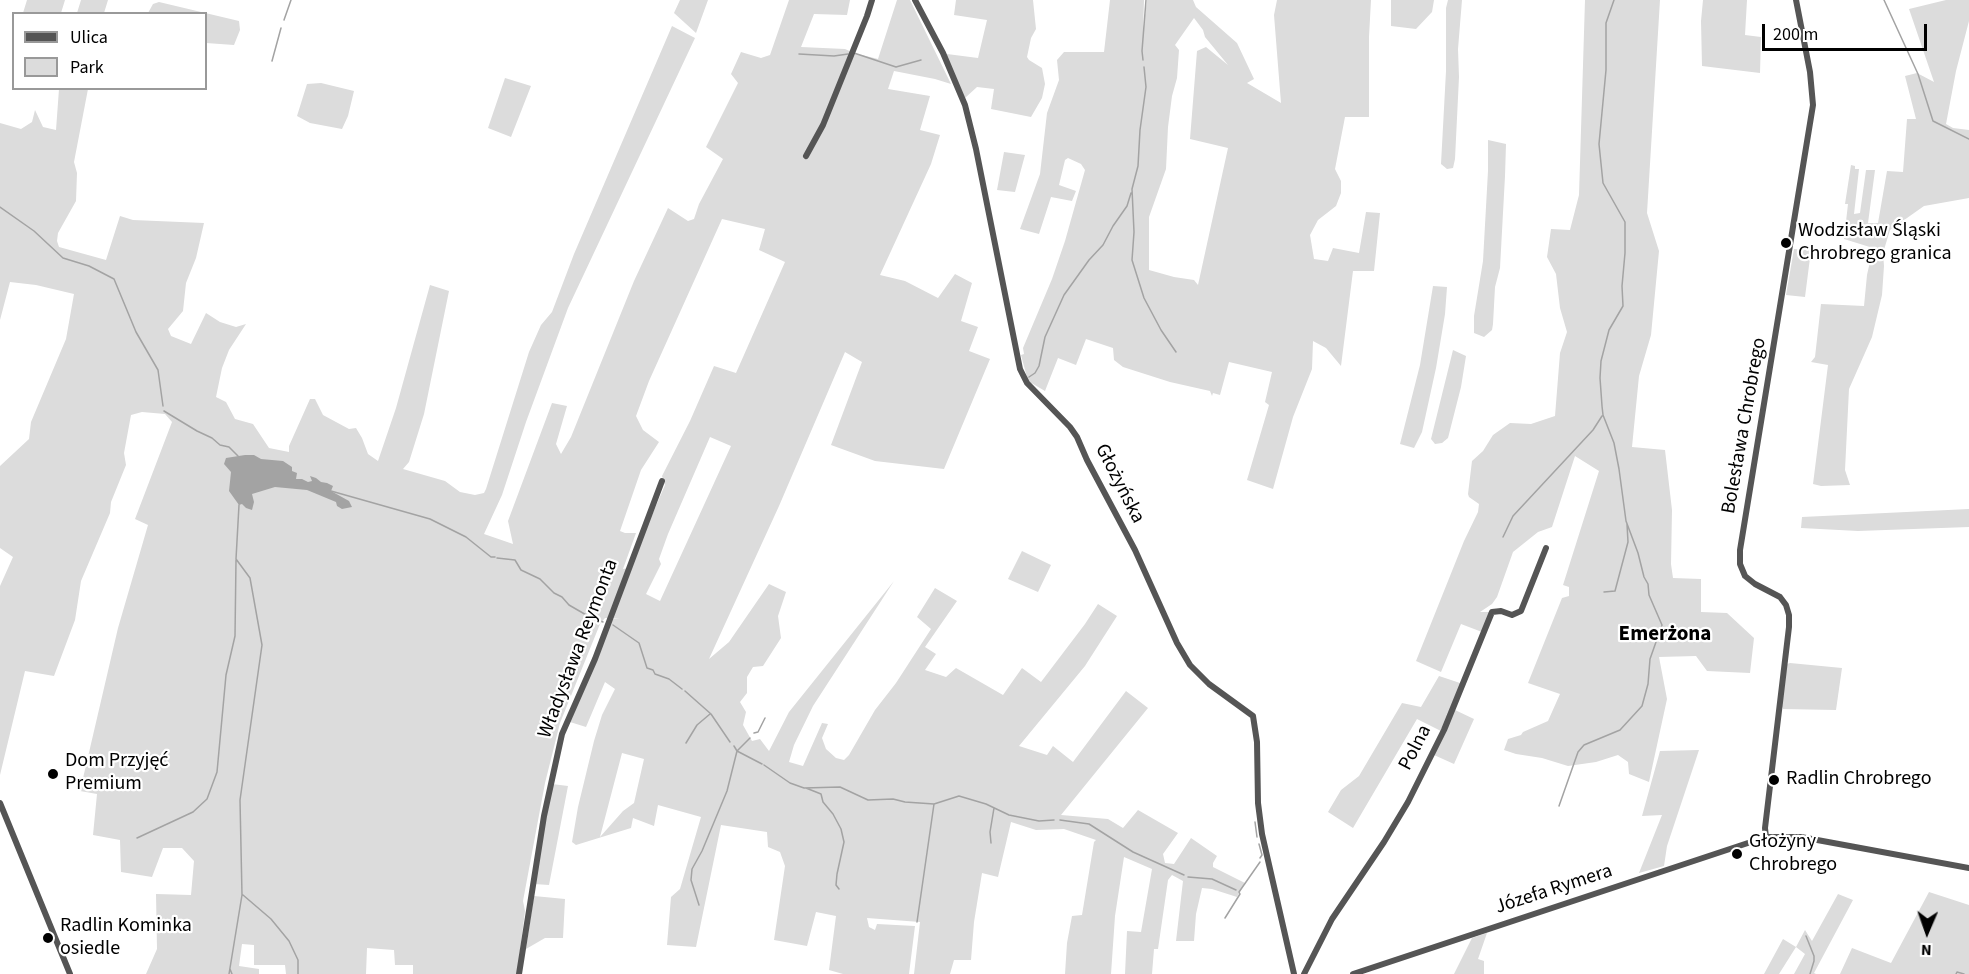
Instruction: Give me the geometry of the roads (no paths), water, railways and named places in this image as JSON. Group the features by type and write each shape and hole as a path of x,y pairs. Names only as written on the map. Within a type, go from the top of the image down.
{"street":[{"path":"806,156 824,125 872,0"},
{"name":"Głożyńska","path":"915,0 943,53 965,105 1020,369 1027,383 1070,427 1077,438 1135,550 1177,643 1190,665 1209,684 1253,716 1257,742 1258,803 1262,834 1294,974"},
{"name":"Bolesława Chrobrego","path":"1766,837 1765,828 1789,615 1780,597 1745,576 1740,564 1740,550 1813,105 1810,72 1797,0"},
{"name":"Władysława Reymonta","path":"519,974 544,816 561,734 595,659 662,482"},
{"name":"Polna","path":"1304,974 1332,919 1408,802 1444,730 1492,612 1501,611 1512,615 1521,611 1546,548"},
{"path":"0,803 70,974"},
{"name":"Józefa Rymera","path":"1353,974 1766,837 1801,837 1969,868"}],"waterway":[{"path":"284,20 291,0"},
{"path":"1143,60 1146,0"},
{"path":"1559,806 1578,752 1584,745 1620,730 1642,706 1648,684 1650,659 1662,625 1649,595 1648,584 1626,521 1614,443 1603,415 1602,406 1601,361 1609,330 1623,306 1625,253 1625,222 1603,183 1599,144 1606,70 1606,23 1614,0"},
{"path":"1884,0 1918,74 1933,121 1969,139"},
{"path":"272,61 281,28"},
{"path":"854,53 896,67 921,60"},
{"path":"799,54 834,56 848,54"},
{"path":"1144,67 1146,87 1138,166 1132,189 1134,232 1132,260 1144,298 1176,352"},
{"path":"1029,377 1039,366 1045,337 1064,295 1089,260 1103,245 1127,206 1131,193"},
{"path":"0,207 34,231 63,258 89,266 114,279 136,332 158,370 163,406"},
{"path":"164,411 212,438 220,445 229,447 238,456"},
{"path":"1503,537 1513,516 1593,430 1602,416"},
{"path":"331,491 430,519 466,537 491,557 495,557"},
{"path":"229,974 242,895 240,800 262,645 250,578 236,559 239,505"},
{"path":"1604,592 1615,591 1628,542 1627,524"},
{"path":"497,558 515,560 521,570 540,579 569,605 603,622"},
{"path":"137,838 193,812 207,799 217,772 226,675 235,636 236,560"},
{"path":"613,625 639,643 647,668 669,679 682,689"},
{"path":"685,691 711,714 730,742"},
{"path":"686,743 697,725 710,714"},
{"path":"754,733 758,732 765,718"},
{"path":"699,905 691,880 692,869 727,791 737,751 750,738"},
{"path":"734,746 737,751 762,764"},
{"path":"764,765 790,783 804,788 840,787 868,800 893,799 934,804 959,796 986,804 1009,815 1039,821 1054,820"},
{"path":"806,788 821,794 823,802 841,829 844,842 837,874 836,885 839,889"},
{"path":"917,922 934,804"},
{"path":"991,843 990,832 994,808"},
{"path":"1060,820 1089,824 1133,852 1184,875"},
{"path":"1255,822 1257,837"},
{"path":"1259,844 1262,855 1260,858"},
{"path":"1225,918 1240,894 1239,892 1260,862"},
{"path":"1188,877 1212,879 1236,890"},
{"path":"243,895 271,919 289,941 298,960 298,974"},
{"path":"1806,936 1814,956 1810,974"},
{"path":"230,969 232,974"},
{"path":"1956,974 1957,972 1964,974"}],"place":[{"name":"Wodzisław Śląski Chrobrego granica","path":"1786,243"},
{"name":"Dom Przyjęć Premium","path":"53,774"},
{"name":"Radlin Chrobrego","path":"1774,780"},
{"name":"Głożyny Chrobrego","path":"1737,854"},
{"name":"Radlin Kominka osiedle","path":"48,938"}],"district":[{"name":"Emerżona","path":"1665,635"}]}
